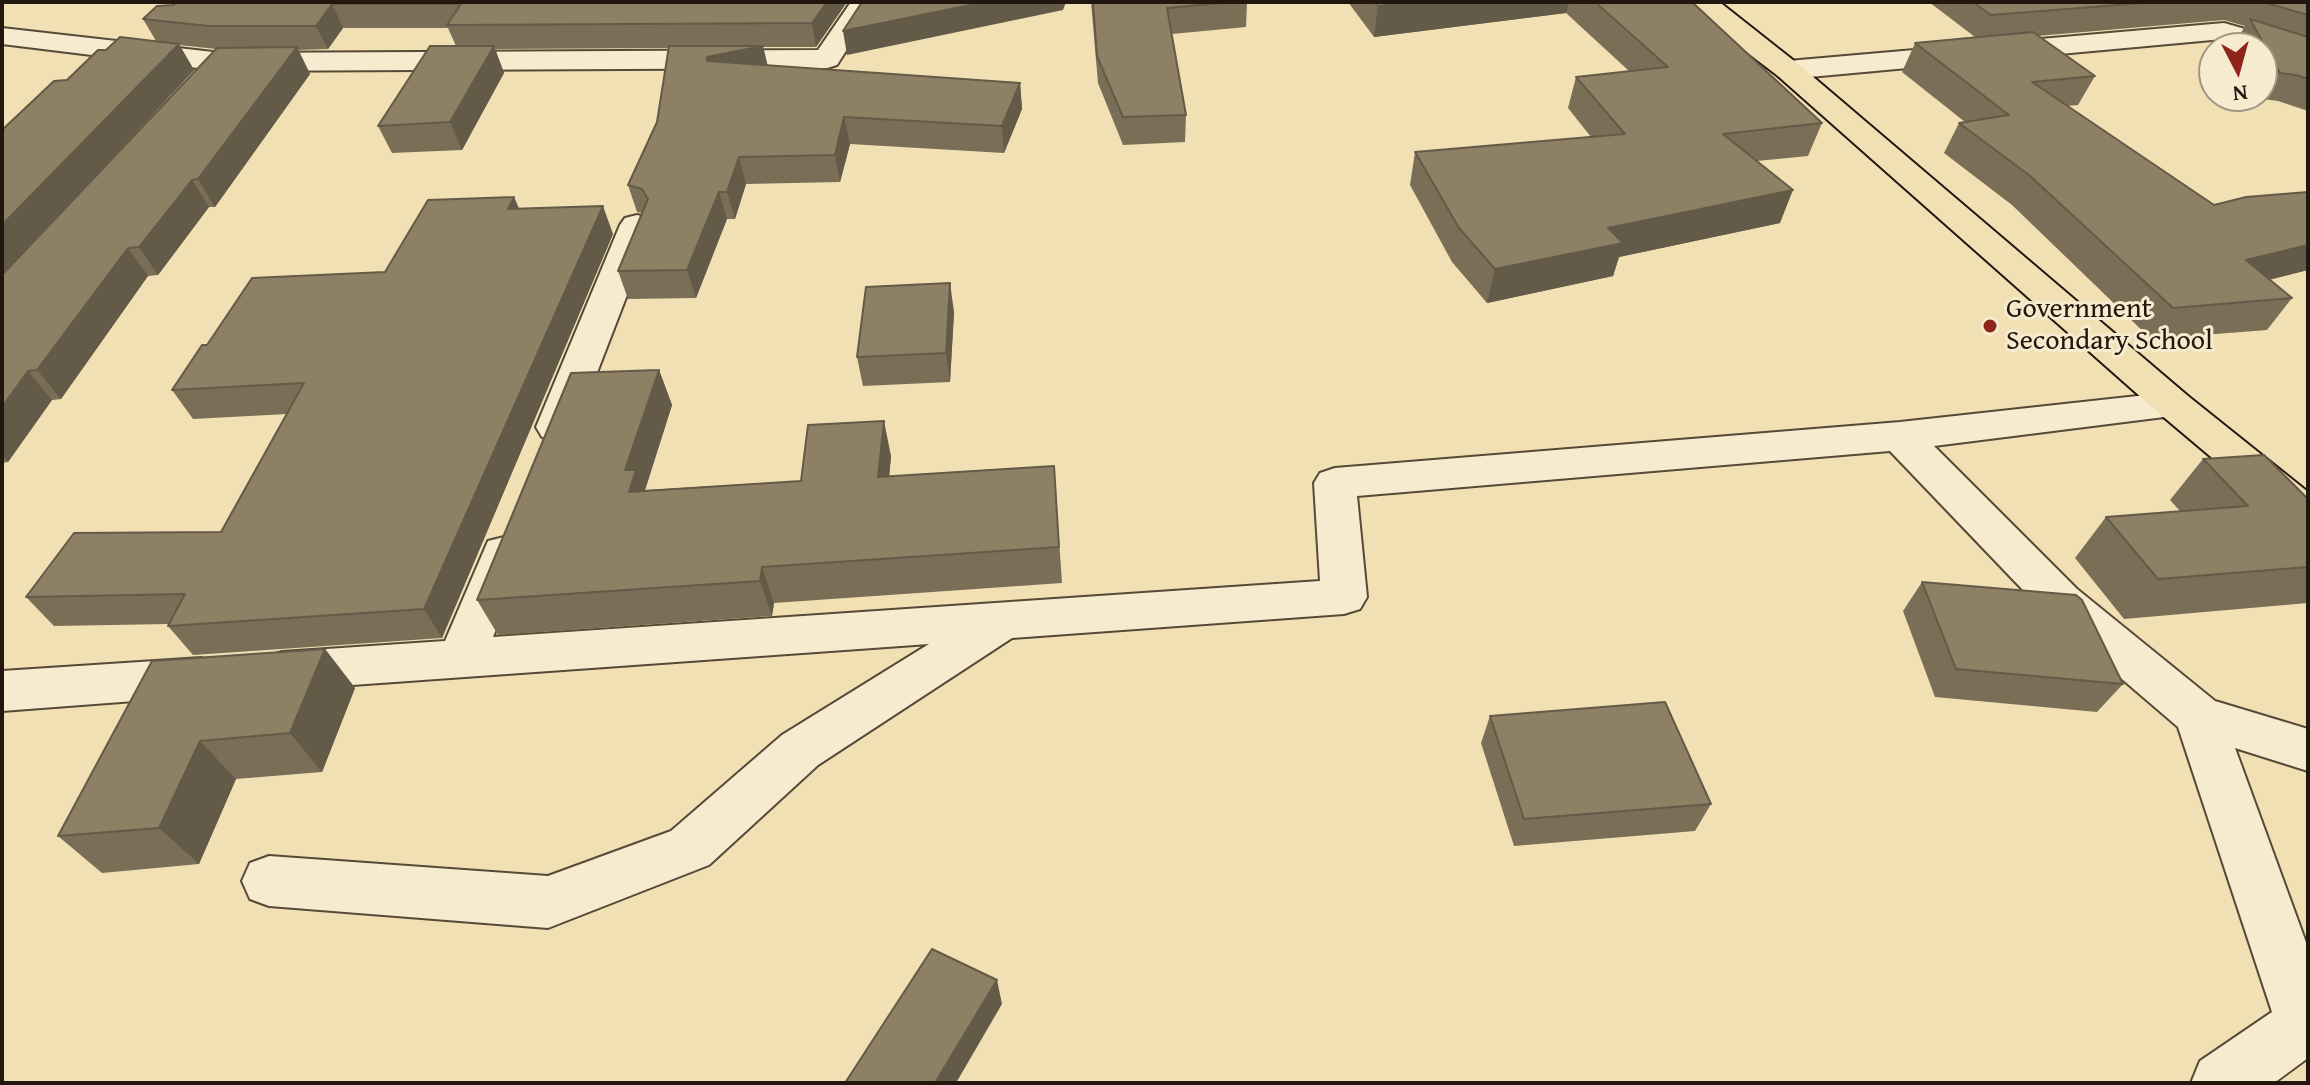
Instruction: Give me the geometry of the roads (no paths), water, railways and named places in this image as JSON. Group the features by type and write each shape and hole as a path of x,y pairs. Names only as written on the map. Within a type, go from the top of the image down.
{"highway":[{"path":"1694,2 1712,10 1788,70 2174,405 2308,515"}],"street":[{"path":"2,36 212,73 827,59 864,2"},
{"path":"1788,70 2224,31 2308,56"},
{"path":"544,454 637,225"},
{"path":"2,691 1344,597 1335,483 1900,436 2174,405"},
{"path":"1900,436 2061,601 2199,716 2308,750"},
{"path":"461,658 520,513"},
{"path":"269,881 548,902 690,848 800,750 1003,620"},
{"path":"2199,716 2306,1024 2222,1083"}],"place":[{"name":"Government Secondary School","path":"1990,326"}]}
